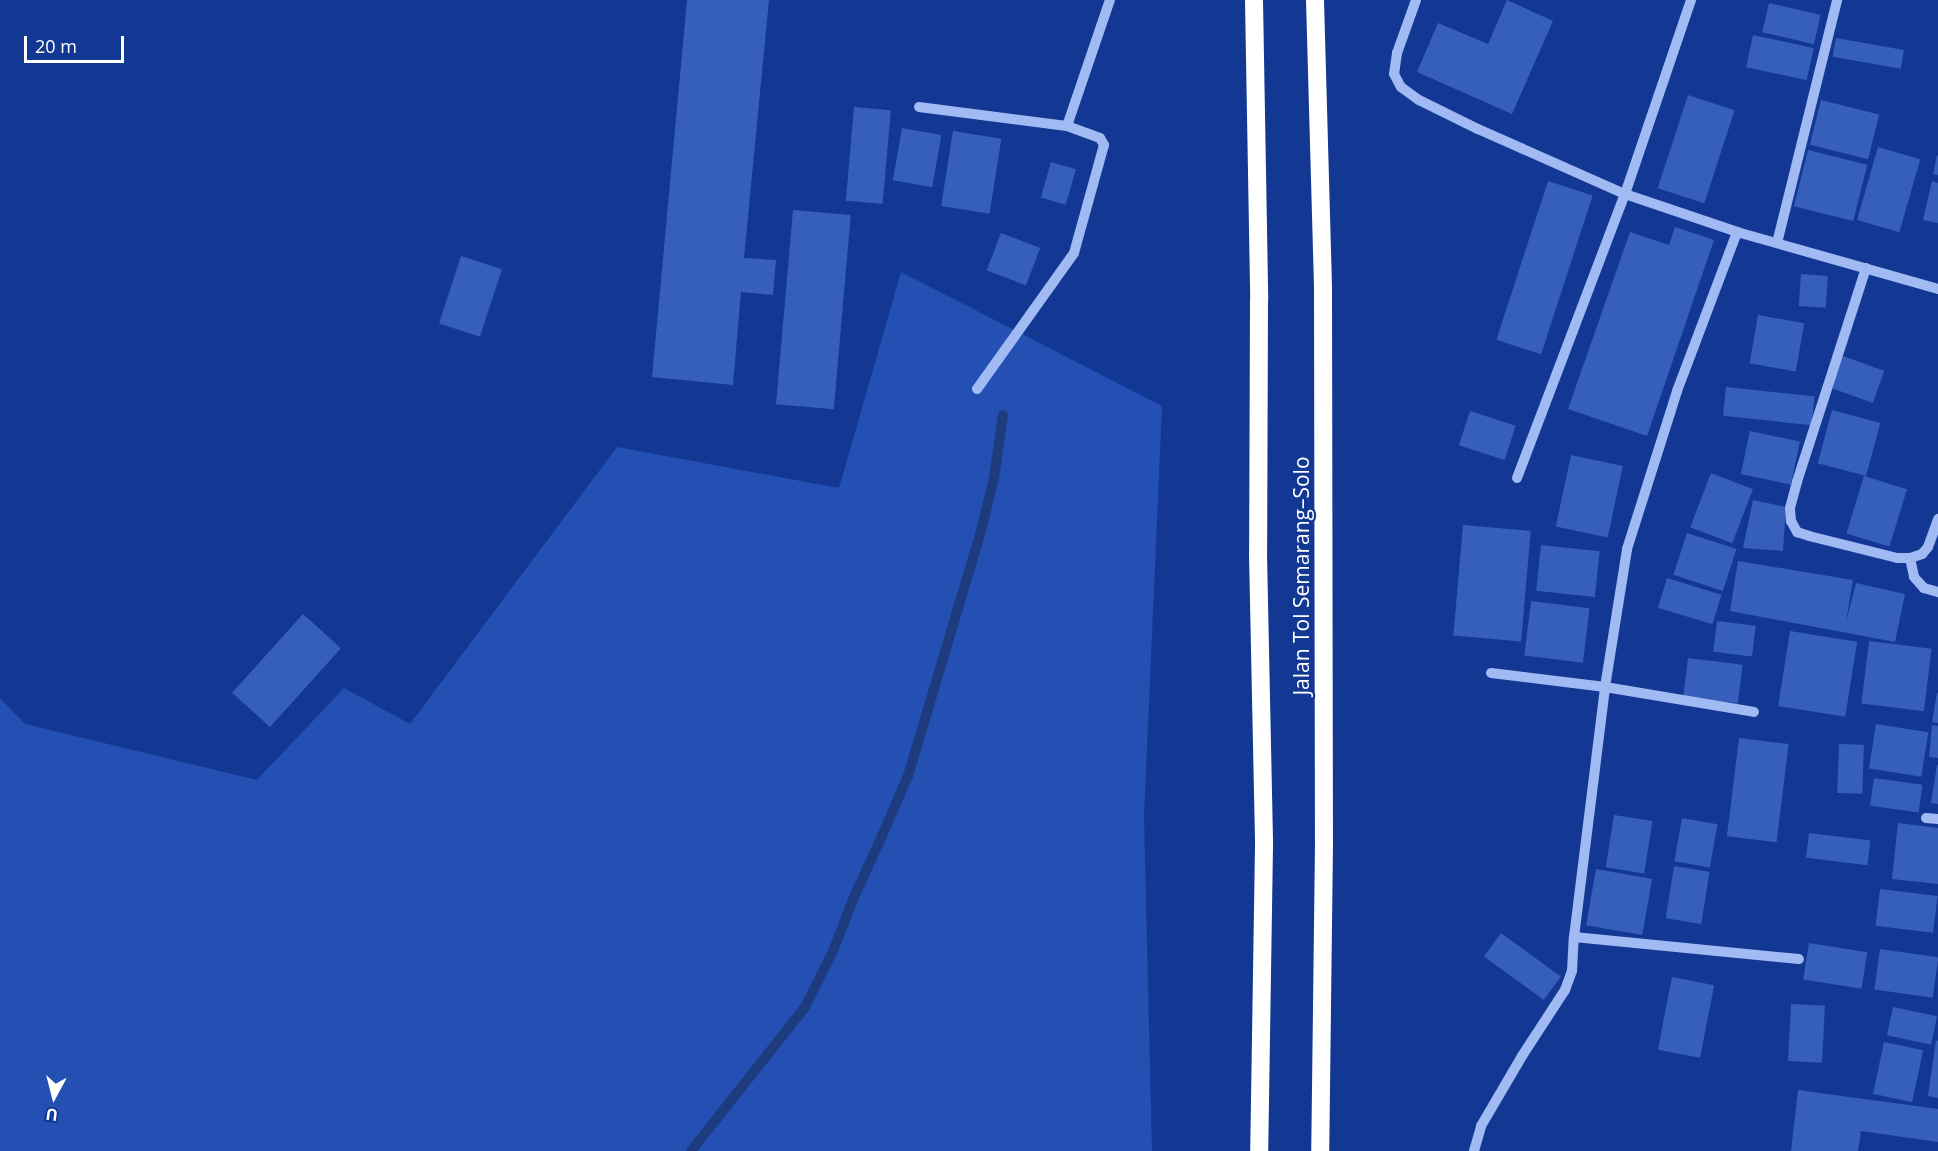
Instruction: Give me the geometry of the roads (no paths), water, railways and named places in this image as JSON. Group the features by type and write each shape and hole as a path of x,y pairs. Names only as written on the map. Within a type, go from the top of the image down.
{"highway":[{"name":"Jalan Tol Semarang–Solo","path":"1254,0 1259,300 1258,554 1264,846 1258,1151"},
{"name":"Jalan Tol Semarang–Solo","path":"1315,0 1323,290 1324,843 1320,1151"}],"street":[{"path":"1067,126 1110,0"},
{"path":"1416,0 1397,53 1394,74 1401,87 1419,100 1478,129 1625,194 1737,232 1938,290"},
{"path":"1517,478 1625,194 1691,0"},
{"path":"1777,243 1837,0"},
{"path":"919,107 1067,126 1101,138 1104,145 1103,156 1074,253 977,389"},
{"path":"1474,1151 1481,1126 1522,1056 1565,990 1572,971 1574,937 1605,687 1617,598 1627,549 1677,391 1737,232"},
{"path":"1866,268 1797,482 1790,508 1791,521 1797,532 1809,536 1897,558 1910,558 1922,554 1928,547 1938,519"},
{"path":"1910,558 1914,577 1924,588 1938,592"},
{"path":"1491,673 1605,687 1754,712"},
{"path":"1926,818 1938,819"},
{"path":"1574,937 1799,959"}],"waterway":[{"path":"691,1151 805,1007 833,951 855,895 908,776 980,535 994,478 1003,415"}]}
